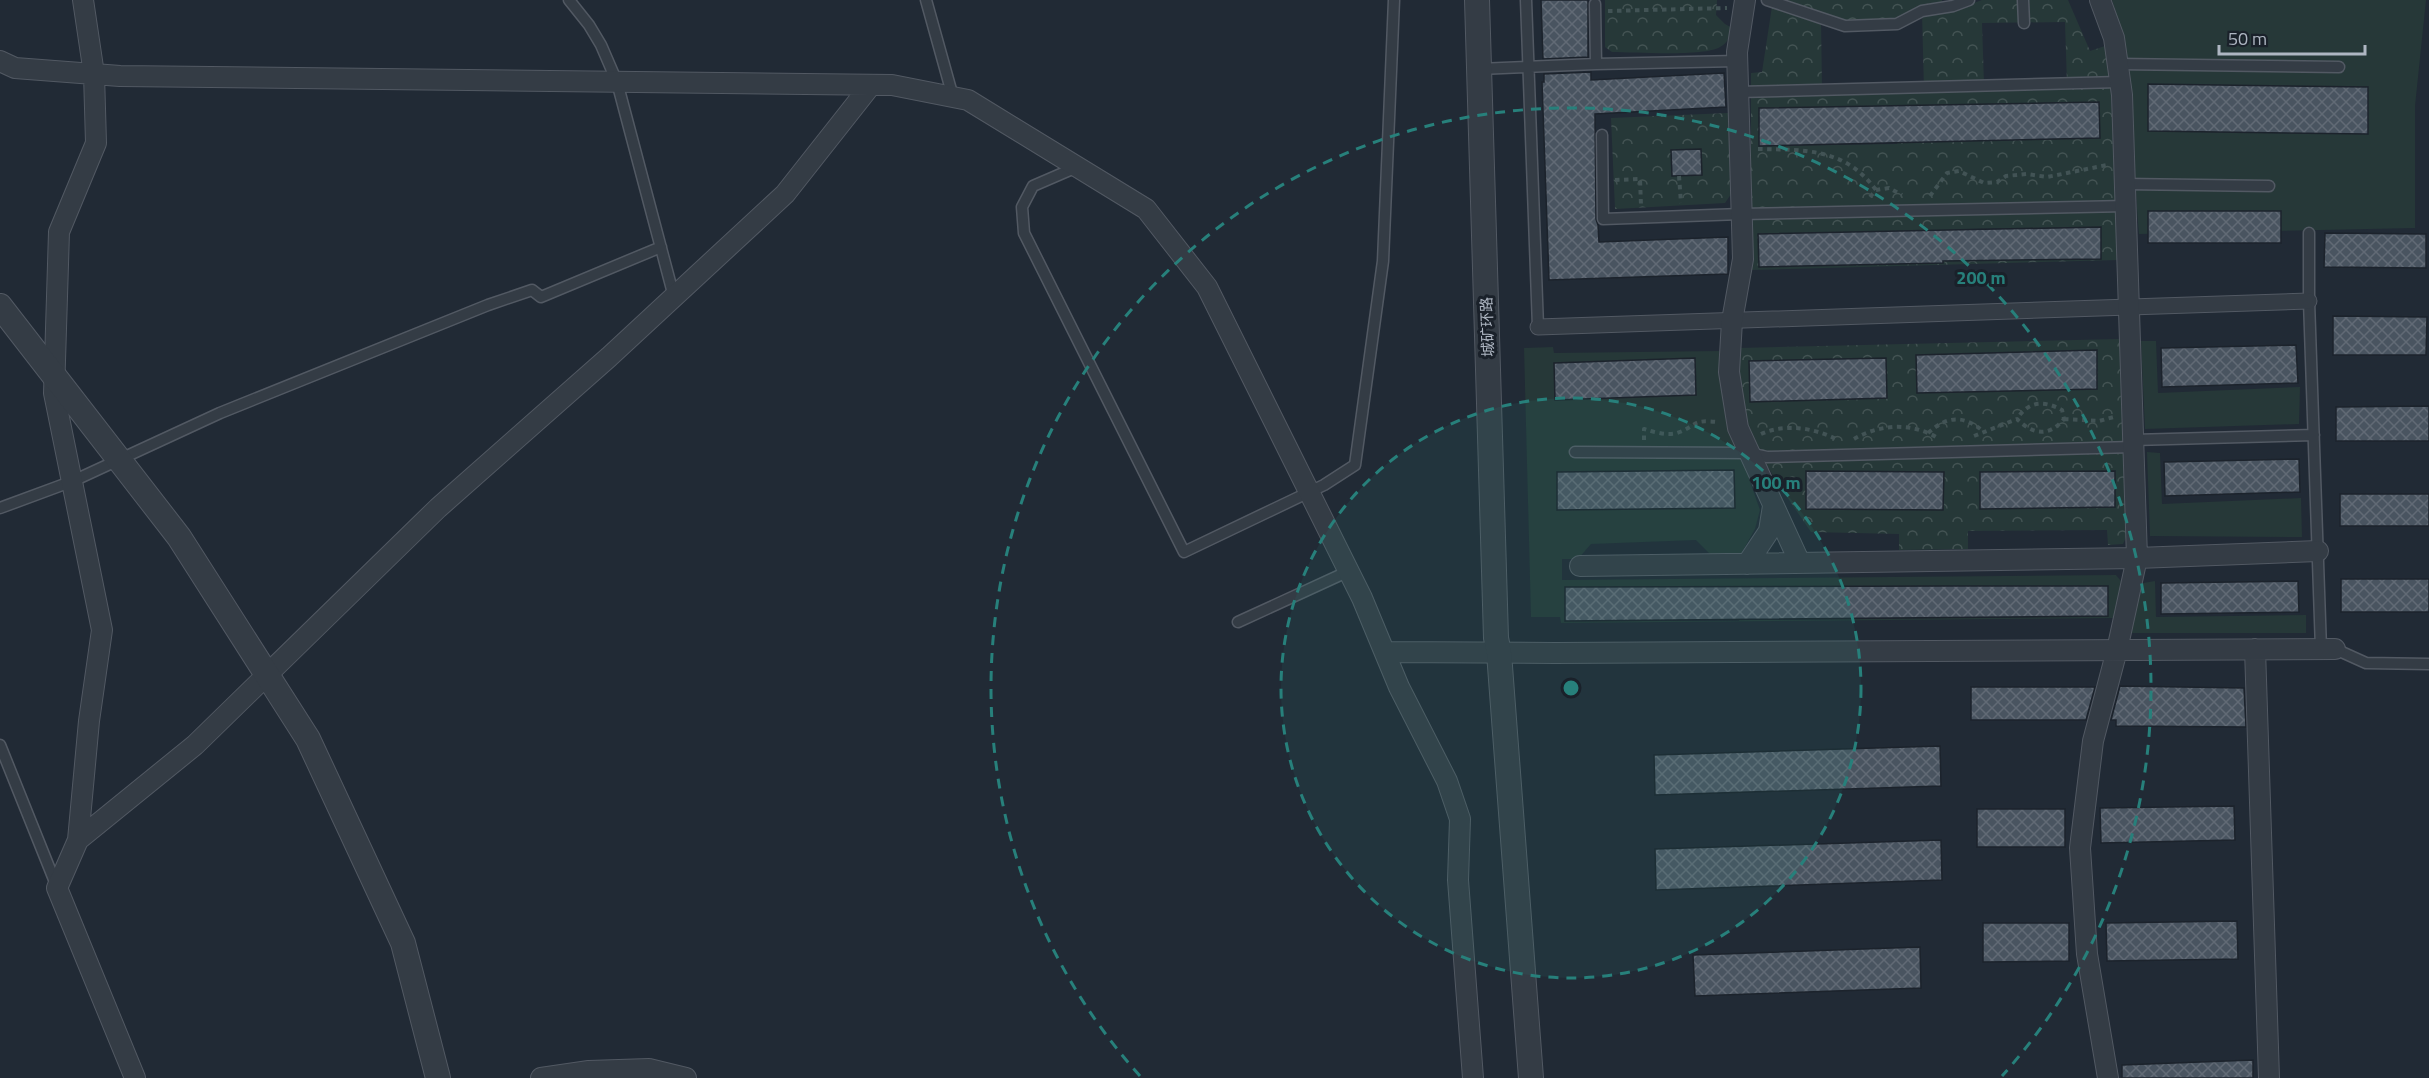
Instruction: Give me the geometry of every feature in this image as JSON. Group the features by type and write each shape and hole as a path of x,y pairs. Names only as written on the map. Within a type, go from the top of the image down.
{"street":[{"path":"83,0 94,74 96,142 59,232 54,393 102,630 89,721 78,840 57,888 135,1078"},
{"name":"城矿环路","path":"1477,0 1496,638 1499,653 1531,1078"},
{"path":"2100,0 2114,38 2119,73 2126,206 2137,558 2117,650 2093,741 2080,848 2087,954 2108,1078"},
{"path":"1744,4 1737,61 1743,259 1732,321 1729,372 1744,441 1800,563"},
{"path":"0,61 15,69 94,74 892,85 968,100 1146,209 1207,287 1349,571 1399,687 1447,781 1460,819 1458,880 1473,1078"},
{"path":"78,840 195,745 438,508 786,194 871,85"},
{"path":"1538,327 2309,301"},
{"path":"0,306 179,537 308,739 402,944 438,1078"},
{"path":"1747,564 1769,531 1773,506"},
{"path":"1581,566 2137,558 2318,551"},
{"path":"2255,649 2269,1078"},
{"path":"1385,652 2328,649"},
{"path":"541,1078 589,1071 649,1069 686,1078"}],"lane":[{"path":"569,0 589,25 601,45 617,82 674,297"},
{"path":"926,0 953,97"},
{"path":"1077,167 1033,186 1022,207 1024,233 1184,552 1310,492 1355,465 1383,261 1394,0"},
{"path":"1526,0 1538,327"},
{"path":"1767,0 1845,26 1897,24 1922,11 1953,6 1969,0"},
{"path":"2023,0 2024,23"},
{"path":"1596,8 1596,64"},
{"path":"1479,69 1737,61"},
{"path":"1737,92 2119,73 2339,67"},
{"path":"1602,135 1604,219 2126,206"},
{"path":"2125,184 2269,186"},
{"path":"2309,233 2309,301 2318,551 2328,649 2366,663 2429,663"},
{"path":"0,508 73,481 220,412 488,305 532,290 541,297 661,247"},
{"path":"1575,452 1644,453 1744,441 1767,457 2314,435"},
{"path":"1238,622 1349,571"},
{"path":"0,745 57,888"}],"path":[{"path":"1596,8 1744,4"},
{"path":"1739,148 1813,150 1844,161 1869,179 1876,190"},
{"path":"1928,200 1947,174 1959,171 1984,183 1997,182 2006,176 2027,174 2047,177 2124,163"},
{"path":"1679,176 1682,216"},
{"path":"1603,180 1640,179 1642,218"},
{"path":"1862,211 1876,190 1889,188 1910,199"},
{"path":"1831,455 1866,432 1889,426 1929,432 1950,449 2017,419 2024,408 2038,403 2052,405 2062,410 2064,419"},
{"path":"2064,419 2099,421 2114,416 2132,403"},
{"path":"1929,432 1939,423 1951,419 1965,420 1984,432"},
{"path":"2017,419 2033,431 2045,433 2057,428 2064,419"},
{"path":"1644,453 1644,429 1666,434 1678,433 1700,420 1720,422 1744,441 1772,429 1796,428 1817,431 1844,445"}],"green space":[{"path":"1605,0 1717,0 1716,15 1732,28 1725,43 1711,50 1684,53 1612,52 1605,47"},
{"path":"1773,0 1942,0 1943,14 1982,0 2068,0 2090,51 2105,46 2110,74 2119,260 1751,270 1751,73 1762,72","holes":["1922,12 1924,90 1822,90 1821,20 1897,24","2065,22 2067,84 1984,85 1982,23","2098,102 2099,138 1921,142 1921,106","1897,106 1897,144 1759,146 1759,108","2100,227 2101,259 1966,260 1965,229","1942,230 1942,263 1759,267 1759,234"]},
{"path":"2112,0 2426,0 2415,106 2415,228 2139,234 2130,86 2120,28"},
{"path":"1728,113 1731,194 1725,203 1615,209 1611,118"},
{"path":"2121,339 2127,535 2123,544 2108,545 2107,530 1968,531 1968,549 1899,550 1899,534 1811,532 1766,463 1748,426 1739,385 1739,348","holes":["2096,350 2097,389 1917,393 1916,355","1886,358 1886,398 1751,402 1749,361","2114,471 2115,507 1980,508 1980,472","1806,472 1944,473 1943,510 1806,509"]},
{"path":"2141,341 2156,341 2158,393 2300,387 2299,424 2145,429"},
{"path":"1553,347 1554,353 1719,351 1724,407 1760,510 1755,529 1741,554 1712,556 1696,540 1591,544 1578,559 1562,559 1562,580 2116,575 2121,581 2116,618 1561,623 1560,617 1531,617 1524,348","holes":["2108,586 2108,616 1972,618 1972,587","1565,587 1739,588 1739,621 1565,621","1948,587 1948,618 1767,620 1767,588"]},
{"path":"2147,452 2160,453 2162,504 2301,498 2302,537 2150,536"},
{"path":"2155,581 2156,617 2306,615 2306,633 2130,633 2143,583"}],"building":[{"path":"1541,0 1588,0 1588,57 1543,59"},
{"path":"1591,72 1591,80 1724,73 1726,107 1595,114 1596,219 1599,242 1728,237 1728,274 1549,280 1542,82 1544,82 1544,74"},
{"path":"2148,84 2368,87 2368,134 2148,131"},
{"path":"2099,102 2100,138 1759,146 1759,108"},
{"path":"1701,149 1702,175 1672,176 1671,150"},
{"path":"2148,211 2281,211 2281,243 2148,243"},
{"path":"2101,227 2101,259 1759,267 1758,234"},
{"path":"2325,233 2426,234 2426,268 2324,267"},
{"path":"2333,316 2427,317 2426,355 2333,355"},
{"path":"2296,345 2298,383 2162,387 2161,348"},
{"path":"2097,350 2097,389 1917,393 1916,355"},
{"path":"1695,358 1696,395 1555,400 1554,363"},
{"path":"1886,358 1887,398 1750,402 1749,361"},
{"path":"2429,406 2429,441 2336,441 2336,407"},
{"path":"2299,459 2300,492 2165,496 2164,462"},
{"path":"1734,470 1735,508 1557,510 1557,472"},
{"path":"1806,471 1944,472 1943,510 1806,509"},
{"path":"2115,471 2115,507 1980,509 1980,472"},
{"path":"2340,494 2429,494 2429,526 2340,526"},
{"path":"2341,579 2429,579 2429,612 2341,612"},
{"path":"2298,581 2299,612 2161,614 2161,583"},
{"path":"2108,586 2108,616 1565,621 1565,587"},
{"path":"2120,686 2244,688 2246,727 2116,726 2116,720 2111,720"},
{"path":"1971,687 2095,687 2086,720 1971,720"},
{"path":"1940,746 1941,786 1655,795 1654,755"},
{"path":"2234,806 2235,840 2101,843 2100,808"},
{"path":"1977,809 2065,809 2065,847 1977,847"},
{"path":"1941,840 1942,880 1656,890 1655,849"},
{"path":"2237,921 2238,959 2107,961 2106,923"},
{"path":"1983,923 2069,923 2069,961 1983,962"},
{"path":"1920,947 1921,988 1695,996 1693,955"},
{"path":"2253,1060 2253,1078 2122,1078 2122,1065"}]}
